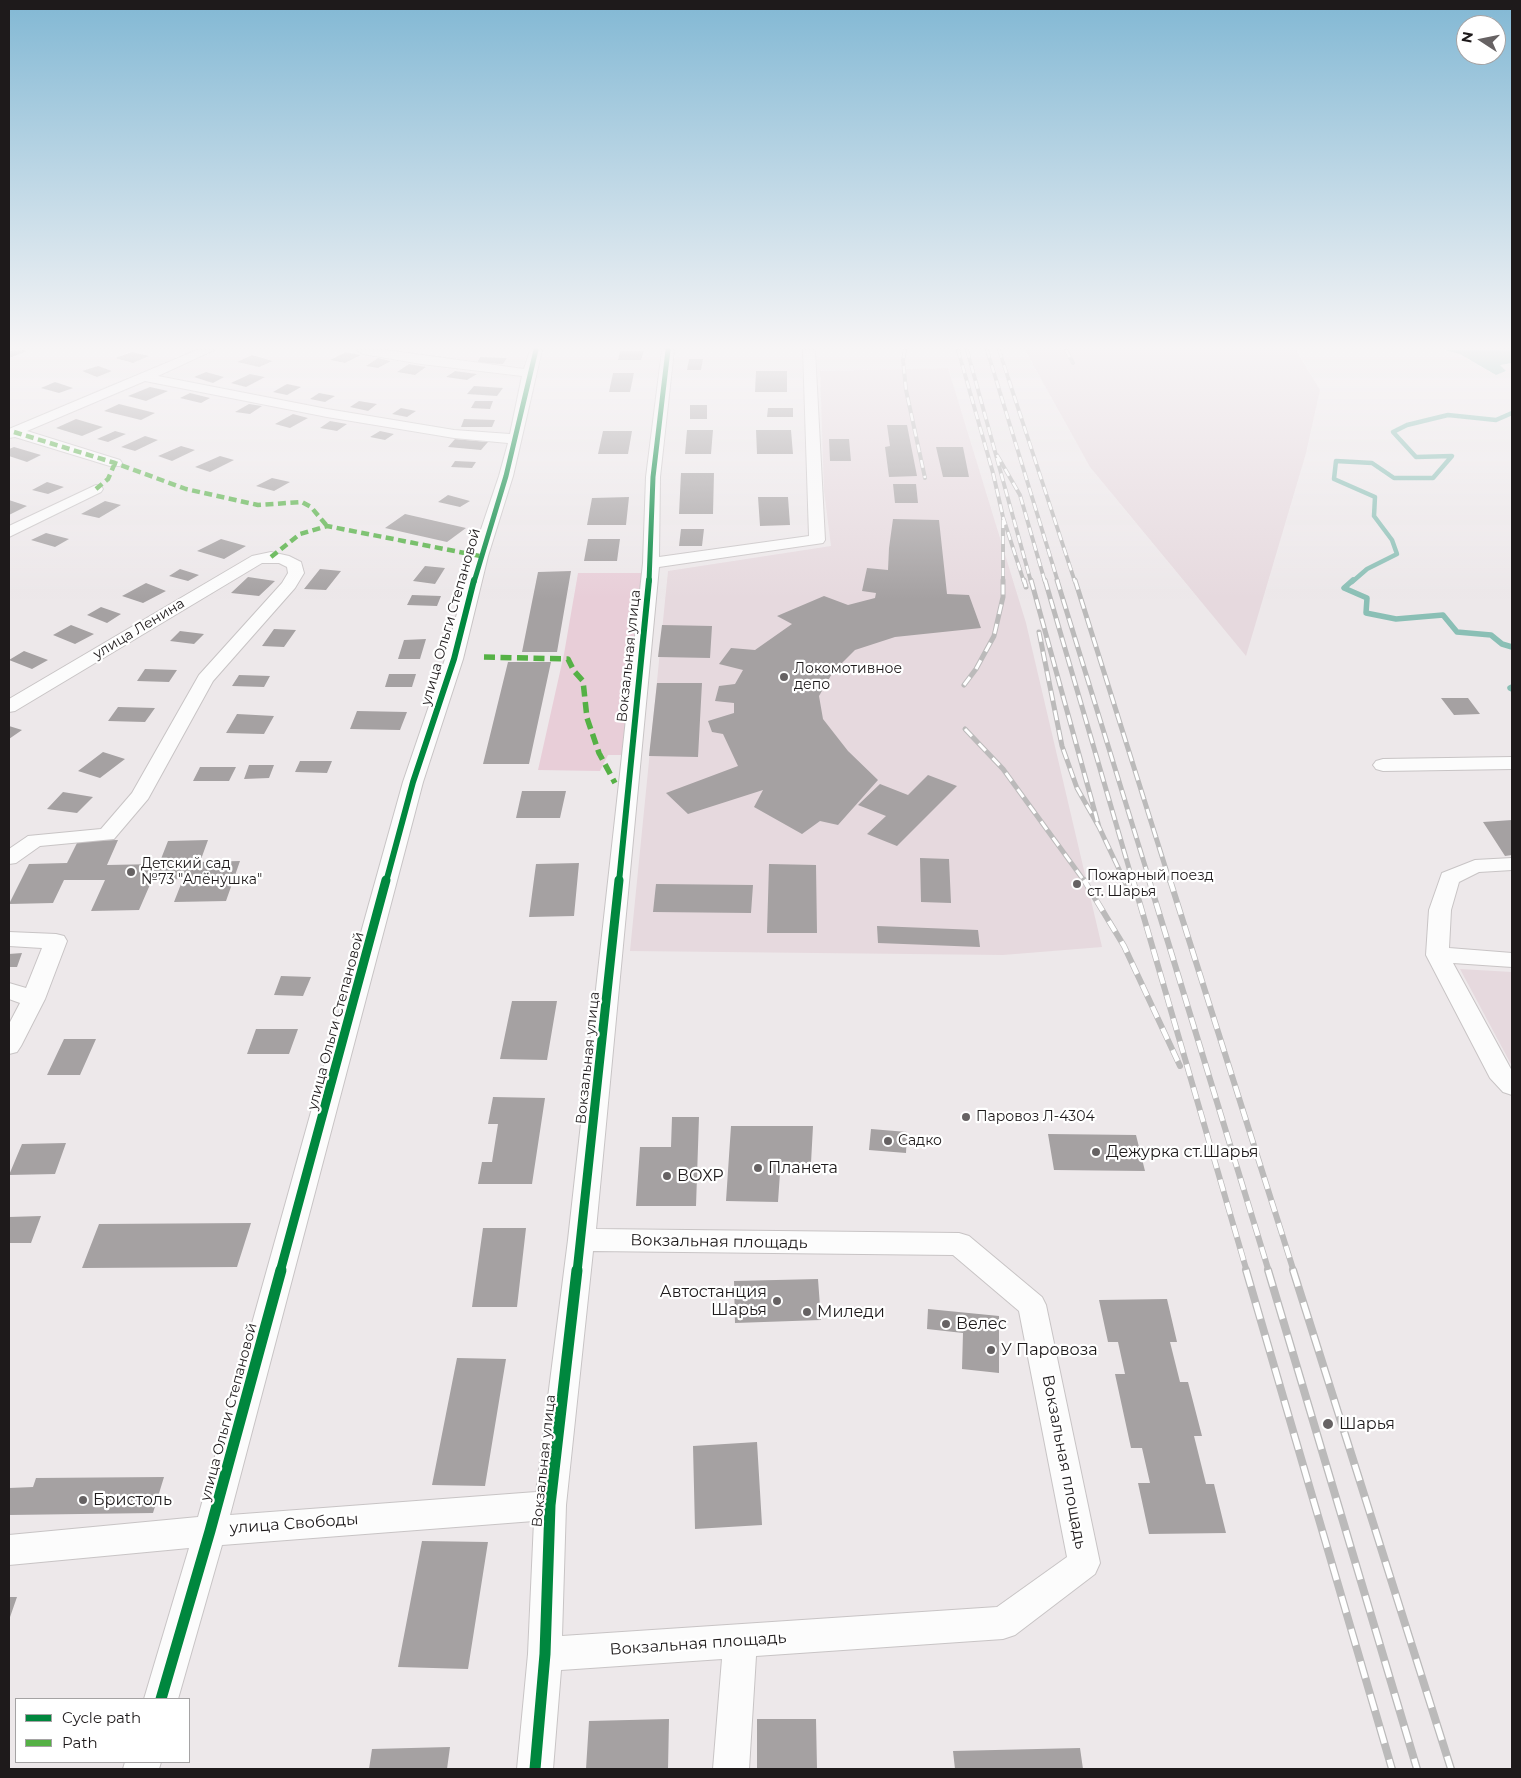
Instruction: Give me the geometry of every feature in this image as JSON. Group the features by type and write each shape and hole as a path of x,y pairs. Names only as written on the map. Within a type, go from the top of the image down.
{"street":[{"path":"12,433 115,463"},
{"path":"448,433 516,439"},
{"name":"улица Ольги Степановой","path":"161,1698 210,1531 413,782 454,659 480,556 517,433"},
{"name":"Вокзальная улица","path":"535,1769 545,1654 550,1505 581,1240 651,563 653,477 658,433"},
{"path":"651,563 817,540 813,433"},
{"path":"9,532 96,489"},
{"name":"улица Ленина","path":"9,707 258,559 271,557 283,559 294,565 296,574 290,585 205,679 141,795 107,835 35,840 9,858"},
{"path":"1382,765 1512,763"},
{"path":"1512,864 1475,866 1449,878 1440,910 1437,955 1499,1072 1512,1086"},
{"path":"9,939 56,941 9,1046"},
{"path":"1437,955 1512,960"},
{"path":"9,991 32,998"},
{"name":"Вокзальная площадь","path":"545,1654 1002,1623 1084,1563 1032,1305 959,1244 581,1240"},
{"name":"улица Свободы","path":"9,1550 210,1531 550,1505"},
{"path":"732,1769 740,1641"}],"shaded area":[{"path":"822,433 968,433 1026,623 1102,947 1003,955 630,951 668,571 831,546 824,491"},
{"path":"1071,433 1310,433 1246,656 1090,467"},
{"path":"578,573 643,573 623,755 608,755 600,771 538,770 564,654"},
{"path":"1460,969 1512,972 1512,1066"}],"building":[{"path":"72,433 89,433 82,436"},
{"path":"111,433 126,434 108,442 97,439"},
{"path":"377,433 394,434 385,440 370,437"},
{"path":"603,433 632,433 628,454 598,454"},
{"path":"687,433 713,433 711,454 685,454"},
{"path":"756,433 791,433 793,454 757,454"},
{"path":"888,433 909,433 917,476 889,477 885,447 890,446"},
{"path":"145,436 158,440 135,451 121,447"},
{"path":"455,439 488,442 481,450 448,447"},
{"path":"829,439 849,439 851,461 830,461"},
{"path":"181,446 195,450 172,461 158,456"},
{"path":"14,447 41,455 27,462 9,456 9,449"},
{"path":"936,447 963,447 969,477 943,477"},
{"path":"220,456 234,460 210,472 195,467"},
{"path":"455,461 476,462 472,468 451,467"},
{"path":"681,473 714,473 713,514 679,514"},
{"path":"272,478 290,482 274,491 256,486"},
{"path":"47,482 64,487 48,494 32,490"},
{"path":"893,484 916,484 918,503 895,503"},
{"path":"448,495 470,501 460,507 438,502"},
{"path":"629,497 626,525 587,525 592,498"},
{"path":"758,497 788,497 790,525 760,526"},
{"path":"9,500 27,506 9,515"},
{"path":"105,501 121,505 99,518 81,514"},
{"path":"405,514 466,528 447,542 385,528"},
{"name":"Локомотивное депо","path":"893,519 939,520 947,594 969,595 981,628 895,637 855,650 833,672 819,696 823,719 848,751 878,780 838,825 820,821 802,834 754,807 763,790 688,814 666,793 738,766 723,734 712,732 708,721 734,713 734,703 715,701 719,686 735,684 743,670 719,664 731,648 755,650 792,624 777,616 824,596 848,605 875,598 876,593 862,591 867,568 888,570"},
{"path":"681,529 704,529 702,546 679,546"},
{"path":"46,533 69,539 55,547 31,540"},
{"path":"221,539 246,546 224,559 197,551"},
{"path":"588,539 620,539 617,561 584,561"},
{"path":"425,566 445,568 435,584 413,581"},
{"path":"180,569 199,575 188,581 169,576"},
{"path":"320,569 341,571 326,590 304,589"},
{"path":"571,571 557,652 522,652 538,572"},
{"path":"248,577 275,581 259,596 231,593"},
{"path":"146,583 166,591 143,603 122,596"},
{"path":"412,595 441,596 437,606 407,605"},
{"path":"101,607 121,614 107,623 87,615"},
{"path":"71,625 94,634 75,644 53,635"},
{"path":"662,625 712,626 710,658 658,657"},
{"path":"274,629 296,630 284,647 262,646"},
{"path":"180,631 204,634 194,644 170,641"},
{"path":"426,639 420,659 398,659 404,640"},
{"path":"24,651 48,660 32,669 9,660"},
{"path":"508,662 551,662 529,764 483,764"},
{"path":"145,669 177,670 169,682 137,681"},
{"path":"389,674 416,674 412,687 385,687"},
{"path":"239,675 270,676 264,687 232,686"},
{"path":"657,683 702,683 698,757 649,756"},
{"path":"1441,698 1468,698 1480,714 1454,715"},
{"path":"118,707 155,708 145,722 108,721"},
{"path":"357,711 407,712 400,730 350,729"},
{"path":"237,714 274,716 264,734 226,733"},
{"path":"9,726 22,730 9,739"},
{"path":"103,752 125,759 100,778 78,771"},
{"path":"300,761 332,761 327,773 295,772"},
{"path":"249,765 274,765 269,778 244,779"},
{"path":"200,767 236,767 229,781 193,781"},
{"path":"928,775 957,786 897,846 867,834 886,816 858,805 880,784 908,795"},
{"path":"522,791 566,791 560,818 516,818"},
{"path":"63,792 93,797 77,813 47,809"},
{"path":"1512,820 1512,855 1505,856 1483,822"},
{"name":"Детский сад №73 \"Алёнушка\"","path":"118,840 107,865 159,864 168,841 208,840 200,862 240,861 226,901 174,902 183,879 152,880 139,910 91,911 105,880 64,880 53,903 9,904 29,864 67,863 78,841"},
{"path":"920,858 949,859 951,903 921,902"},
{"path":"579,863 574,916 529,917 536,864"},
{"path":"769,864 816,865 817,933 767,933"},
{"path":"656,884 753,885 751,913 653,912"},
{"path":"877,926 978,930 980,947 878,943"},
{"path":"22,953 17,967 9,967 9,954"},
{"path":"281,976 311,977 303,996 274,995"},
{"path":"512,1001 557,1001 547,1060 500,1059"},
{"path":"256,1029 298,1029 289,1054 247,1054"},
{"path":"64,1039 96,1039 80,1075 47,1075"},
{"path":"493,1097 545,1098 532,1184 478,1184 482,1162 492,1162 498,1124 488,1124"},
{"name":"ВОХР","path":"672,1117 699,1117 696,1206 636,1206 640,1147 671,1147"},
{"name":"Планета","path":"731,1126 813,1126 811,1163 793,1163 780,1173 778,1202 726,1201"},
{"name":"Садко","path":"871,1129 907,1132 906,1153 869,1150"},
{"name":"Дежурка ст.Шарья","path":"1048,1134 1136,1135 1145,1171 1054,1170"},
{"path":"66,1143 55,1174 9,1175 22,1144"},
{"path":"41,1216 31,1243 9,1243 9,1217"},
{"path":"251,1223 237,1267 82,1268 99,1224"},
{"path":"483,1228 526,1228 517,1307 472,1307"},
{"name":"Автостанция Шарья","path":"818,1279 821,1320 735,1323 734,1281"},
{"path":"1167,1299 1177,1342 1170,1342 1180,1382 1188,1382 1202,1436 1194,1436 1206,1484 1214,1484 1226,1533 1149,1534 1138,1483 1150,1483 1142,1448 1131,1448 1115,1374 1125,1374 1118,1342 1108,1342 1099,1300"},
{"path":"928,1309 999,1316 999,1373 962,1369 963,1333 927,1329"},
{"path":"457,1358 506,1359 485,1486 432,1485"},
{"path":"757,1442 762,1525 695,1529 693,1446"},
{"name":"Бристоль","path":"164,1477 153,1513 9,1515 9,1488 33,1487 36,1478"},
{"path":"422,1541 488,1542 468,1669 398,1667"},
{"path":"9,1597 17,1597 9,1620"},
{"path":"669,1719 668,1769 586,1769 589,1721"},
{"path":"757,1719 816,1719 817,1769 757,1769"},
{"path":"450,1747 447,1769 369,1769 372,1749"},
{"path":"1080,1748 1083,1769 955,1769 953,1751"}],"waterway":[{"path":"1352,582 1367,569 1397,554 1392,540 1374,516 1375,497 1334,479 1336,461 1372,463 1394,478 1433,478 1452,456 1416,457 1394,433"},
{"path":"1353,580 1344,588 1367,598 1366,613 1396,619 1443,615 1457,632 1491,635 1502,644 1512,647"},
{"path":"1512,687 1510,688 1512,689"}],"railway":[{"path":"915,433 925,478"},
{"path":"982,433 1003,517"},
{"path":"990,433 1031,582"},
{"path":"1012,433 1058,582"},
{"path":"1026,433 1075,582"},
{"path":"997,455 1020,495 1045,582"},
{"path":"964,685 976,669 994,636 1003,597 1003,517"},
{"path":"1003,517 1024,582"},
{"path":"1024,580 1026,587"},
{"path":"1031,580 1099,827"},
{"path":"1045,580 1133,882"},
{"path":"1057,580 1150,882"},
{"path":"1075,580 1170,882"},
{"path":"1039,632 1062,746 1077,788 1099,827"},
{"path":"965,729 1003,769 1085,882"},
{"path":"1099,827 1125,882"},
{"path":"1084,880 1124,946 1180,1066"},
{"path":"1133,880 1247,1272"},
{"path":"1149,880 1269,1272"},
{"path":"1170,880 1294,1272"},
{"path":"1246,1270 1392,1769"},
{"path":"1268,1270 1417,1769"},
{"path":"1293,1270 1451,1769"}],"marked path":[{"path":"17,433 115,463 186,489 258,505 302,502 311,507 327,526"},
{"path":"96,489 108,479 115,463"},
{"path":"271,557 300,534 327,526 480,556"},
{"path":"484,657 568,659 574,671 583,681 587,718 599,753 615,783"}],"cycle path":[{"path":"161,1698 210,1531 413,782 454,659 480,556 506,476 517,433"},
{"path":"535,1769 545,1654 550,1505 581,1240 629,783 651,563 653,477 658,433"}],"place":[{"name":"Локомотивное депо","path":"784,677"},
{"name":"Детский сад №73 \"Алёнушка\"","path":"131,872"},
{"name":"Пожарный поезд ст. Шарья","path":"1077,884"},
{"name":"Паровоз Л-4304","path":"966,1117"},
{"name":"Садко","path":"888,1141"},
{"name":"Дежурка ст.Шарья","path":"1096,1152"},
{"name":"Планета","path":"758,1168"},
{"name":"ВОХР","path":"667,1176"},
{"name":"Автостанция Шарья","path":"777,1301"},
{"name":"Миледи","path":"807,1312"},
{"name":"Велес","path":"946,1324"},
{"name":"У Паровоза","path":"991,1350"},
{"name":"Шарья","path":"1328,1424"},
{"name":"Бристоль","path":"83,1500"}]}
